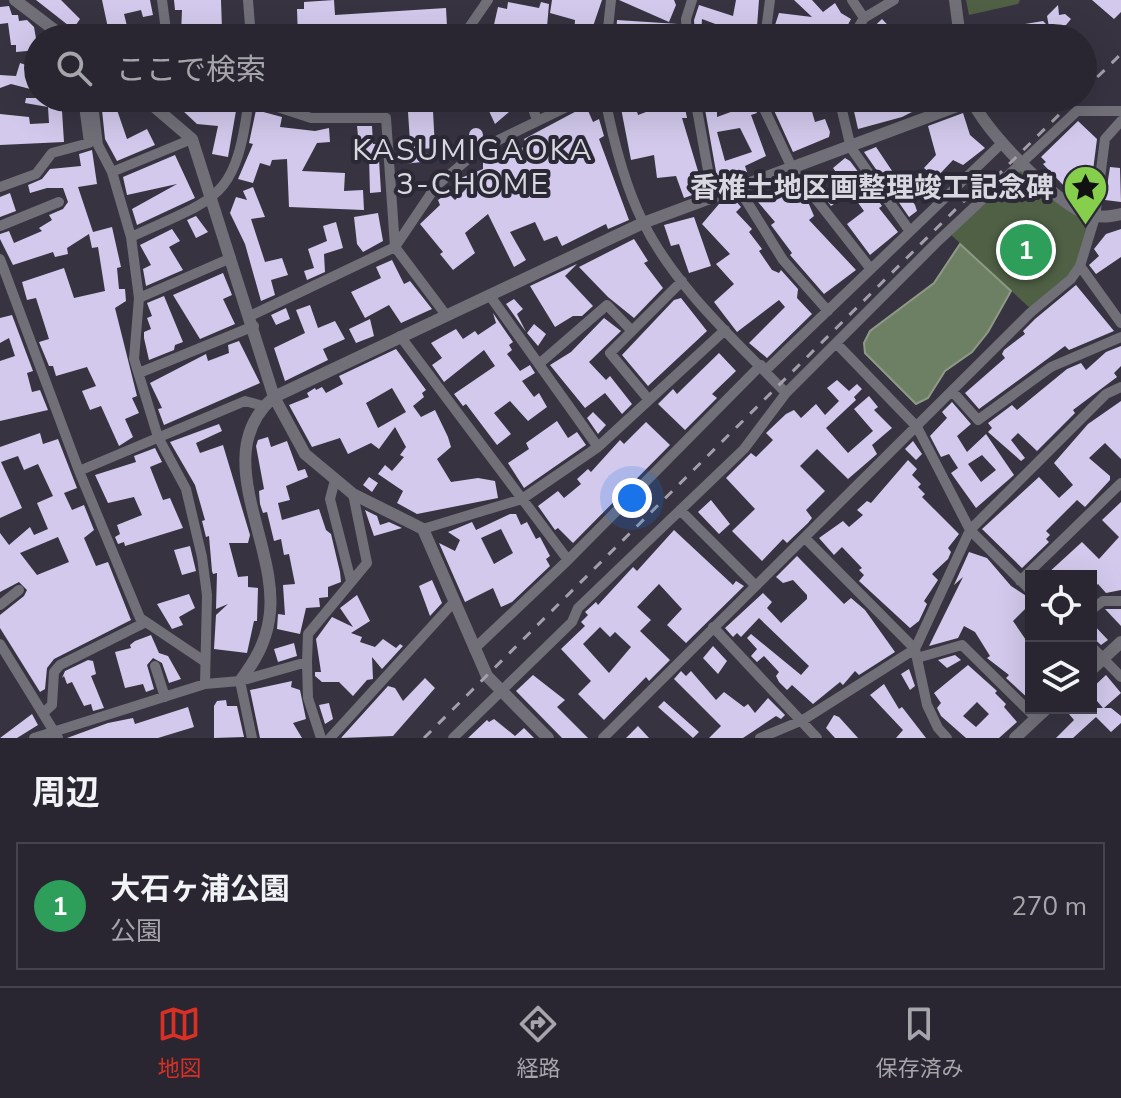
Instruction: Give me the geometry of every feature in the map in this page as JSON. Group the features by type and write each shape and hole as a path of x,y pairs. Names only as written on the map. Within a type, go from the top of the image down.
{"street":[{"path":"15,0 47,24"},
{"path":"162,0 165,24"},
{"path":"248,0 250,24"},
{"path":"471,24 488,0"},
{"path":"608,24 611,0"},
{"path":"686,24 692,0"},
{"path":"767,24 770,0"},
{"path":"852,0 864,18"},
{"path":"860,24 864,18 894,0"},
{"path":"955,0 958,24"},
{"path":"1097,111 1121,111"},
{"path":"0,187 36,174 52,153 89,143 85,112"},
{"path":"94,112 98,145 112,172 131,237 139,298 134,359 158,437 186,489 202,557 207,595 205,684"},
{"path":"170,112 192,139 213,199 252,321 268,401 305,454 335,480 353,494 423,529 487,676 548,738"},
{"path":"131,237 213,199 226,184 243,143 247,112"},
{"path":"292,112 311,118 386,118 395,247 446,315"},
{"path":"534,112 537,120"},
{"path":"139,373 252,321 395,247 436,186 480,149 554,112"},
{"path":"608,112 612,137 643,223 682,281 786,393"},
{"path":"698,112 713,198"},
{"path":"766,112 793,170 870,268"},
{"path":"842,112 851,148 909,230"},
{"path":"79,471 245,401 268,401 490,296 549,264 643,223 793,170 941,112"},
{"path":"980,112 1002,143 1071,206 1095,217 1121,214"},
{"path":"453,738 503,693 572,622 578,608 744,449 786,393 938,241 1076,112"},
{"path":"603,738 1030,313 1071,279 1080,266 1095,217 1105,139 1121,121"},
{"path":"112,172 192,139"},
{"path":"474,649 1002,143"},
{"path":"739,189 783,260 828,311"},
{"path":"0,226 59,202"},
{"path":"139,298 231,258"},
{"path":"0,259 79,471 144,623 176,639 204,661"},
{"path":"1080,266 1121,323"},
{"path":"649,400 610,353 682,281"},
{"path":"490,296 598,447"},
{"path":"539,364 607,305 632,331"},
{"path":"423,529 522,499 598,447 725,330"},
{"path":"400,336 568,560"},
{"path":"952,391 978,420 1051,367 1121,337"},
{"path":"837,344 917,427 970,530 1025,586"},
{"path":"916,653 970,530 1106,394 1121,387"},
{"path":"252,738 240,681 264,644 270,617 267,568 245,469 246,439 268,401"},
{"path":"335,480 330,499 351,581"},
{"path":"1020,581 1121,483"},
{"path":"321,738 308,698 308,634 367,563 353,494"},
{"path":"680,510 755,585"},
{"path":"805,538 916,653 927,705 938,728 947,738"},
{"path":"0,605 19,590"},
{"path":"1097,606 1103,601 1121,601"},
{"path":"330,738 453,603"},
{"path":"43,713 52,705 54,672 60,665 144,623"},
{"path":"713,627 817,738"},
{"path":"1097,664 1121,642"},
{"path":"0,644 56,734"},
{"path":"760,738 803,720 916,653 962,645 1036,718"},
{"path":"1097,652 1121,677"},
{"path":"34,738 56,734 205,684 240,681 307,662"},
{"path":"155,666 165,697"},
{"path":"1015,738 1040,714"}],"shaded area":[{"path":"966,0 1020,0 1018,4 969,15"},
{"path":"1023,165 1093,219 1079,266 1032,310 949,233"},
{"path":"960,244 1011,291 988,332 972,352 945,371 928,398 916,404 865,353 864,343 870,331 934,283"}],"building":[{"path":"36,0 61,0 80,19 76,24 67,24"},
{"path":"102,0 150,0 153,15 143,17 141,10 124,14 126,24 107,24"},
{"path":"174,0 221,0 222,24 181,24 182,10 175,10"},
{"path":"334,0 335,15 446,8 447,24 298,24 297,9 304,9 304,2"},
{"path":"552,0 602,0 594,24 575,24 575,20 550,13"},
{"path":"619,0 674,0 676,5 669,22"},
{"path":"736,0 759,0 757,24 715,24 702,19 702,24 694,24 699,5 733,16"},
{"path":"794,0 812,0 823,12 835,3 841,13 851,19 848,24 775,24 779,13 812,17"},
{"path":"1092,0 1121,0 1121,12 1114,19"},
{"path":"508,2 539,8 541,2 549,4 547,24 494,24 498,7 507,9"},
{"path":"1058,5 1059,15 1065,14 1071,19 1067,24 1048,24 1047,16"},
{"path":"9,6 12,15 18,15 19,21 27,20 31,24 24,24 24,51 16,52 16,45 11,45 8,23 0,24 0,7"},
{"path":"617,20 678,24 617,24"},
{"path":"20,63 24,64 24,87 11,84 0,88 0,75 16,76"},
{"path":"48,112 62,112 64,142 0,145 0,114 29,117 30,124 49,123"},
{"path":"102,112 118,112 127,139 147,129 155,145 117,161 105,139"},
{"path":"184,112 236,112 228,157 212,154 218,126 197,124"},
{"path":"256,112 282,117 280,127 315,131 329,128 330,142 317,143 302,171 345,173 344,191 363,190 364,210 289,207 287,159 272,160 270,166 260,163 253,183 238,179 253,144 249,143"},
{"path":"408,112 433,112 435,148 422,149 421,153 429,154 430,161 404,164 403,142 410,142"},
{"path":"489,112 509,112 495,124"},
{"path":"575,112 589,112 593,122 599,119 604,136 599,139 629,220 608,229 606,224 562,246 557,236 544,241 535,222 510,232 526,260 514,267 488,214 465,233 475,253 453,270 420,224 440,205 438,200 448,193 455,200 466,189 461,178 483,169 483,162 509,155 527,145 524,139"},
{"path":"622,112 637,112 638,115 646,112 686,112 687,118 682,118 704,191 684,198 676,176 657,178 654,155 631,160"},
{"path":"705,112 717,112 717,117 731,112 756,112 751,115 766,156 745,166 747,172 718,183","holes":["740,128 752,152 725,161 717,132"]},
{"path":"775,112 812,112 815,122 825,119 829,137 793,152"},
{"path":"854,112 912,112 902,117 858,129"},
{"path":"963,113 970,135 985,148 963,165 953,160 936,178 924,168 936,155 928,126"},
{"path":"1078,121 1097,139 1089,202 1076,195 1077,177 1066,188 1043,164 1046,162 1041,157"},
{"path":"357,126 372,126 373,144 378,144 381,192 370,193 369,156 360,156"},
{"path":"476,128 483,135 476,142 469,135"},
{"path":"876,147 915,205 917,211 909,217 864,152"},
{"path":"92,150 97,184 78,187 93,232 112,227 121,267 117,268 119,289 125,289 126,301 115,308 137,396 132,398 139,413 125,419 133,437 119,446 101,406 90,410 82,391 96,386 87,367 56,376 53,366 49,366 39,342 49,339 36,298 27,300 22,282 64,268 74,298 105,291 98,247 92,248 89,234 67,248 68,254 55,257 53,252 13,265 0,239 0,234 9,231 14,243 42,231 39,228 52,220 49,215 63,209 68,202 63,188 30,193 28,185 42,179 50,169 81,166 79,154"},
{"path":"175,155 195,198 137,225 132,209 177,184 127,195 123,177"},
{"path":"845,158 865,181 861,184 872,199 875,196 882,206 879,208 898,232 870,255 847,224 864,211 833,168"},
{"path":"1110,167 1120,168 1121,202 1105,200"},
{"path":"786,182 808,202 814,216 809,220 856,270 824,294 790,255 792,253 771,225 775,222 758,202 765,193 771,198"},
{"path":"826,186 837,202 831,206 819,190"},
{"path":"253,187 265,217 251,219 265,262 282,258 288,275 271,280 275,295 261,301 245,244 230,213 236,197 247,200 243,191"},
{"path":"10,193 16,211 0,217 0,197"},
{"path":"734,199 741,207 736,212 752,229 749,232 762,249 759,251 772,270 779,273 781,270 798,289 797,298 812,314 767,358 749,343 785,307 779,300 737,332 714,302 734,284 716,264 730,254 702,224 719,204 729,204"},
{"path":"378,213 383,241 363,252 357,244 354,217"},
{"path":"196,216 208,232 196,238 187,220"},
{"path":"694,217 711,266 689,273 679,244 671,246 664,225"},
{"path":"336,222 343,248 324,254 325,272 307,280 304,271 314,268 308,249 327,241 323,226"},
{"path":"172,229 180,241 169,247 183,270 146,286 143,269 151,265 140,245"},
{"path":"1121,229 1121,257 1096,274 1089,265 1099,256 1094,249 1106,234"},
{"path":"634,239 648,261 644,263 663,288 634,318 579,267"},
{"path":"392,260 404,284 410,281 432,309 401,323 389,305 365,318 351,292 381,278 376,267"},
{"path":"577,264 565,276 593,306 582,316 573,316 555,327 530,286"},
{"path":"223,273 232,295 223,299 235,324 200,339 173,295"},
{"path":"1076,285 1114,331 1069,350 1065,346 979,409 965,393 1005,358 1002,354 1004,350 1025,334 1023,331 1035,319"},
{"path":"164,296 183,342 175,345 174,350 149,360 144,332 151,329 147,318 152,316 147,303"},
{"path":"681,298 707,331 648,386 622,355 674,300"},
{"path":"514,299 523,309 517,314 526,332 506,304"},
{"path":"310,305 318,328 335,321 345,339 323,349 328,360 285,381 274,348 305,333 296,310"},
{"path":"286,308 290,319 276,325 271,315"},
{"path":"493,313 513,342 509,345 512,350 507,354 520,371 530,365 535,373 522,381 534,397 539,393 547,407 528,421 510,401 494,413 511,434 497,445 466,404 463,406 454,394 495,366 484,350 444,382 432,365 442,358 431,343 456,329 463,339 475,331 478,335 496,323"},
{"path":"12,315 33,371 27,373 32,392 40,390 48,410 0,421 0,361 15,356 9,338 0,343 0,318"},
{"path":"604,318 621,331 589,362 606,380 610,376 632,404 622,414 605,393 585,408 550,365 571,352"},
{"path":"370,319 374,336 356,343 349,329"},
{"path":"534,324 546,334 538,346 527,333"},
{"path":"239,341 260,383 164,425 158,409 162,408 150,383 206,354 208,361 229,353 228,345"},
{"path":"1121,346 1121,366 1114,373 1117,377 1073,410 1075,413 1037,451 1018,433 1011,440 1025,458 1021,461 988,432 992,428 988,423 1012,405 1017,410 1067,369 1081,363 1086,370 1106,352"},
{"path":"396,349 426,390 422,393 424,397 413,406 421,417 435,410 448,437 451,447 437,459 451,482 478,478 495,481 498,498 417,514 397,503 403,491 378,474 385,465 392,471 404,457 400,455 406,447 395,427 379,449 371,443 348,454 340,438 312,447 289,405 309,397 307,393 315,388 322,387 326,393 343,384 339,376","holes":["392,388 406,412 378,428 366,403"]},
{"path":"719,353 736,371 712,394 717,398 685,430 658,404 673,389 677,394"},
{"path":"837,380 849,391 857,384 862,389 854,397 856,400 826,428 848,453 873,431 854,409 869,396 878,407 874,410 892,428 872,445 877,454 848,479 817,449 800,466 825,491 806,510 812,518 808,523 787,543 783,539 762,561 732,531 755,509 726,478 751,453 756,457 773,440 766,433 786,414 794,410 801,418 816,404 825,415 839,401 827,388"},
{"path":"1121,401 1121,459 1105,443 1089,458 1110,476 1110,480 1085,507 1077,500 1046,531 1050,535 1046,539 1049,542 1022,568 982,529 1039,477 1059,498 1073,485 1054,463 1088,424"},
{"path":"952,402 971,424 957,436 967,452 986,434 1014,475 976,508 951,473 958,468 949,454 941,457 930,436 947,418 942,412","holes":["982,455 996,470 981,482 968,464"]},
{"path":"593,412 606,425 598,434 587,418"},
{"path":"557,421 568,438 577,432 586,445 524,488 508,463 529,449 526,443"},
{"path":"646,422 670,445 573,543 558,528 555,530 538,506 558,491 564,498 581,484 577,479 588,469 591,472 620,440 624,444"},
{"path":"219,424 222,431 196,443 200,453 223,445 250,535 248,543 229,543 238,577 248,576 248,587 258,588 257,621 254,621 247,653 214,649 216,615 228,604 216,609 217,573 213,574 212,571 209,536 206,537 202,521 205,520 195,485 170,442"},
{"path":"40,433 43,444 58,439 77,488 64,493 72,510 84,505 94,530 84,538 96,566 108,562 131,620 54,659 47,668 45,689 40,692 0,628 0,615 27,590 19,582 0,592 0,533 9,545 30,527 34,535 48,529 37,503 53,496 38,464 24,470 18,456 1,462 22,508 0,518 0,447","holes":["58,537 69,562 37,575 20,553"]},
{"path":"268,437 271,447 287,441 298,471 305,469 308,477 286,486 290,500 278,503 282,520 319,509 326,530 331,534 340,572 341,582 328,587 328,597 319,598 320,607 306,608 300,634 277,629 278,614 285,615 283,585 295,584 289,554 284,555 281,539 274,541 267,512 263,513 260,504 259,491 264,489 256,446 258,440"},
{"path":"913,441 922,454 916,460 905,449"},
{"path":"155,448 162,462 150,467 163,500 170,498 183,528 125,546 124,542 118,544 115,537 120,534 117,525 142,515 134,497 108,503 95,475 136,462 134,456"},
{"path":"908,460 917,469 912,475 921,484 918,487 925,494 922,497 959,534 948,548 951,552 948,559 932,574 938,580 924,601 927,604 919,621 910,628 859,581 864,575 859,570 862,568 842,547 834,555 819,538 843,521 849,527 863,515 857,510 867,501 871,503"},
{"path":"369,477 378,483 372,492 363,485"},
{"path":"711,500 730,524 719,534 698,512"},
{"path":"1121,502 1121,590 1106,593 1097,585 1097,570 1051,570 1082,542 1099,559 1119,537 1102,520"},
{"path":"365,510 377,516 380,525 389,522 402,528 374,536"},
{"path":"516,514 521,525 527,522 536,539 540,537 550,556 546,559 550,566 512,602 501,607 493,588 465,602 439,543 455,551 460,540 448,532 472,522 476,530","holes":["501,529 513,553 494,564 481,538"]},
{"path":"674,530 733,585 736,581 744,586 686,643 667,625 682,609 659,584 637,607 651,620 640,631 670,660 649,681 646,677 604,720 578,694 591,681 561,649 585,626 581,622 588,615 585,612 596,602 598,605 633,567 637,571","holes":["600,627 610,637 615,632 631,647 609,673 583,644"]},
{"path":"190,546 196,571 182,575 174,550"},
{"path":"969,552 987,558 1011,586 1025,595 1025,609 1013,621 1025,639 1025,695 1006,678 1009,675 987,658 990,656 975,632 964,626 958,638 929,646 963,577 954,585"},
{"path":"797,556 844,604 851,598 865,610 895,652 859,675 855,671 843,685 840,682 813,704 792,685 787,690 776,676 779,672 764,656 757,662 751,656 757,649 747,638 751,634 801,675 809,666 759,618 741,637 737,633 733,637 725,628 763,593 772,602 767,608 781,623 807,599 793,580 783,583 776,577"},
{"path":"432,580 442,603 430,616 419,586"},
{"path":"189,594 195,608 179,617 183,625 172,629 157,604"},
{"path":"357,595 370,621 351,633 362,637 360,642 375,647 383,639 396,648 400,644 403,646 382,669 372,657 373,679 367,680 353,696 339,682 322,682 315,676 315,672 321,672 316,639 332,617 353,627 340,608"},
{"path":"1105,609 1121,609 1121,626"},
{"path":"1097,628 1108,640 1101,645 1097,641"},
{"path":"151,635 159,653 168,656 181,679 169,683 162,663 153,658 147,665 154,689 146,692 143,684 125,688 115,652 131,648 135,641"},
{"path":"294,643 297,656 278,662 274,649"},
{"path":"713,646 727,661 718,674 703,658"},
{"path":"955,655 961,660 947,668 938,660"},
{"path":"88,660 93,661 96,674 91,676 104,708 93,711 91,704 84,706 72,682 67,684 64,676 62,678 65,671"},
{"path":"968,665 997,691 995,693 1006,704 1004,707 1017,722 999,738 966,738 941,716 937,708 941,703 934,693","holes":["977,702 989,714 976,727 963,716"]},
{"path":"909,669 915,686 910,690 901,674"},
{"path":"681,671 686,676 691,671 716,700 724,692 744,707 748,704 755,713 768,698 785,715 781,719 776,716 743,738 709,738 721,726 674,679"},
{"path":"533,675 565,700 557,707 588,738 562,738 516,691"},
{"path":"1106,675 1121,693 1104,708 1111,708 1121,716 1121,723 1111,732 1096,717 1073,738 1056,738 1074,720 1069,714 1097,714 1097,708 1103,708 1097,701 1097,683"},
{"path":"425,678 435,688 393,736 341,738 388,686 395,688 403,701"},
{"path":"292,681 291,687 300,690 306,719 293,723 302,738 260,738 250,690"},
{"path":"884,684 899,709 902,707 926,738 896,738 903,730 870,695"},
{"path":"226,700 227,706 237,706 244,737 214,738 214,706 217,701"},
{"path":"664,701 699,732 693,738 658,707"},
{"path":"329,703 333,719 325,724 319,705"},
{"path":"188,707 194,727 158,738 67,738 108,723 133,718 135,724"},
{"path":"32,714 38,725 17,738 0,738"},
{"path":"834,715 858,738 835,738 826,728"},
{"path":"494,719 515,736 524,728 534,738 468,738 487,720"},
{"path":"638,726 649,738 626,738"}],"railway":[{"path":"1097,77 1121,54"},
{"path":"424,738 963,202 995,178 1062,112"}],"place":[{"name":"香椎土地区画整理竣工記念碑","path":"1085,226"},
{"name":"大石ヶ浦公園","path":"1026,250"}],"district":[{"name":"KASUMIGAOKA 3-CHOME","path":"473,167"}]}
